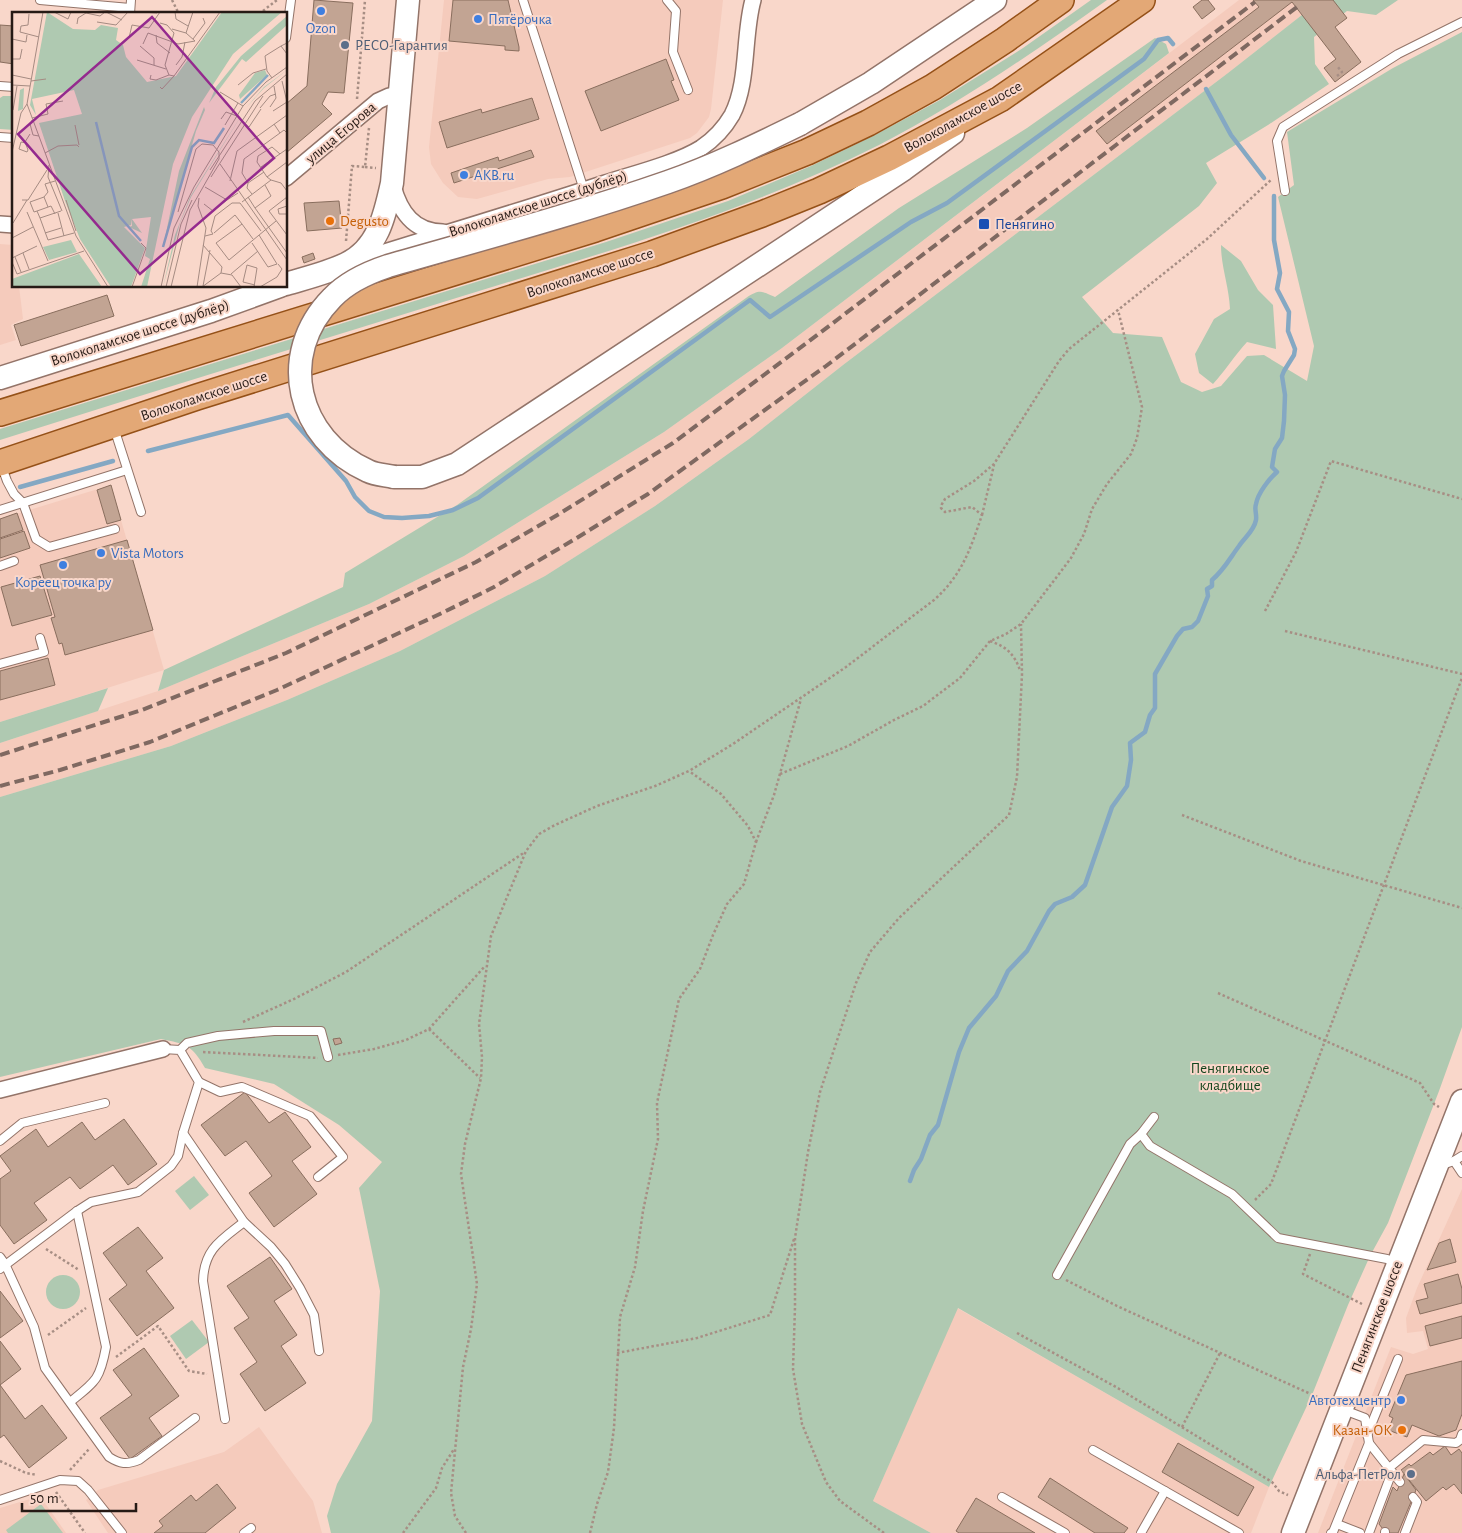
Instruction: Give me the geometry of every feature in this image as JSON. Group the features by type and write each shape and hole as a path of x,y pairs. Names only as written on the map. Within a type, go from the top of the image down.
{"main road":[{"path":"346,254 360,255 369,246 378,232 386,210 392,183 408,0"},
{"path":"995,0 871,83 800,124 753,148 669,181 542,222 372,272 345,286 332,297 314,321 303,348 300,377 305,406 318,432 338,454 370,472 394,477 422,477 457,464 904,169 1000,99"},
{"path":"0,413 595,230 722,186 807,152 868,123 932,87 1005,40 1062,0"},
{"name":"Волоколамское шоссе","path":"0,463 197,397 652,254 819,191 889,158 1000,99 1142,0"},
{"name":"Волоколамское шоссе (дублёр)","path":"288,282 346,254"},
{"path":"288,287 420,283"},
{"name":"Волоколамское шоссе (дублёр)","path":"0,378 202,314 275,288"},
{"name":"Пенягинское шоссе","path":"1293,1533 1334,1405 1445,1164 1451,1104"}],"street":[{"name":"Волоколамское шоссе (дублёр)","path":"346,254 450,232 584,190 682,157 702,148 721,130 732,114 740,92 748,19 753,0"},
{"name":"улица Егорова","path":"288,176 378,101 399,94"},
{"path":"392,183 397,202 414,223 433,232 450,232"},
{"path":"0,1090 163,1049"}],"lane":[{"path":"40,0 130,7"},
{"path":"288,19 290,0"},
{"path":"523,0 584,190"},
{"path":"667,0 676,11 673,52 688,90"},
{"path":"1285,191 1277,141 1283,127 1398,54 1462,22"},
{"path":"113,426 140,512"},
{"path":"0,463 14,494 23,503 36,539 49,547 115,529"},
{"path":"0,510 127,470"},
{"path":"0,566 14,561"},
{"path":"0,664 44,652 40,638"},
{"path":"163,1049 180,1050 187,1043 218,1036 274,1031 321,1031 328,1057"},
{"path":"180,1050 199,1082 220,1092 242,1087 310,1116 343,1157 318,1176"},
{"path":"3,1266 77,1210 91,1202 138,1192 171,1166 178,1156 183,1132 199,1082"},
{"path":"0,1141 22,1123 105,1103"},
{"path":"1057,1276 1130,1144 1141,1134 1154,1117"},
{"path":"183,1132 244,1222 271,1247 285,1264 300,1288 314,1315 319,1351"},
{"path":"1141,1134 1150,1146 1232,1194 1278,1238 1387,1259 1398,1263"},
{"path":"1445,1164 1462,1156"},
{"path":"1445,1164 1462,1173"},
{"path":"70,1402 94,1383 102,1367 106,1347 77,1210"},
{"path":"225,1419 203,1280 204,1266 209,1254 218,1242 244,1222"},
{"path":"0,1257 34,1327 45,1368 109,1457 118,1463 128,1464 139,1460 195,1418"},
{"path":"1367,1435 1398,1360"},
{"path":"1334,1405 1365,1418 1369,1443 1400,1482"},
{"path":"1369,1533 1391,1470 1423,1440 1456,1443 1462,1435"},
{"path":"1331,1533 1369,1443"},
{"path":"1094,1450 1239,1533"},
{"path":"0,1500 60,1480 78,1481 88,1490 122,1533"},
{"path":"1141,1533 1165,1492"},
{"path":"1002,1497 1065,1533"},
{"path":"1404,1533 1417,1502 1413,1497"},
{"path":"1336,1524 1360,1533"},
{"path":"244,1533 252,1528"}],"path":[{"path":"172,0 177,12"},
{"path":"262,12 277,0"},
{"path":"356,101 365,0"},
{"path":"1337,66 1342,72 1337,76"},
{"path":"346,254 352,166 365,167 370,119"},
{"path":"982,515 972,507 944,512 941,508 942,504 954,492 974,481 994,464 1059,361 1080,339 1207,239 1282,170"},
{"path":"780,774 848,746 923,706 960,678 990,641 1006,634 1021,624 1071,558 1084,534 1092,509 1107,484 1131,454 1137,438 1142,407 1118,310"},
{"path":"1265,611 1296,552 1331,461 1462,499"},
{"path":"466,1533 455,1516 452,1492 463,1367 471,1329 477,1284 461,1174 465,1144 480,1078 482,1057 480,1024 491,936 526,851 539,834 555,824 597,806 655,786 688,771 733,744 853,662 934,600 948,588 960,570 973,542 982,515 994,464"},
{"path":"884,1533 840,1501 826,1482 802,1424 793,1369 795,1238 808,1152 820,1092 856,983 870,952 900,918 1009,815 1017,777 1022,674 1021,624"},
{"path":"1247,1208 1271,1184 1462,676 1285,630"},
{"path":"990,641 1002,646 1016,658 1022,674"},
{"path":"590,1533 608,1472 614,1428 620,1316 635,1267 643,1211 658,1139 657,1103 679,999 700,969 727,904 744,884 756,842 774,795 801,697"},
{"path":"688,771 721,794 748,826 756,842"},
{"path":"1182,815 1302,861 1462,908"},
{"path":"218,1036 254,1016 294,999 346,972 526,851"},
{"path":"180,1050 319,1058 374,1049 406,1040 429,1029 486,965"},
{"path":"1218,993 1420,1083 1434,1104 1451,1104"},
{"path":"429,1029 480,1078"},
{"path":"617,1353 697,1338 770,1315 795,1238"},
{"path":"35,1242 91,1278"},
{"path":"1314,1245 1303,1274 1364,1305"},
{"path":"1057,1276 1117,1306 1334,1405"},
{"path":"38,1342 96,1301"},
{"path":"102,1367 158,1326 189,1371 218,1376"},
{"path":"1017,1333 1182,1427 1272,1482 1279,1491 1288,1495"},
{"path":"1182,1427 1220,1353"},
{"path":"0,1461 26,1473 60,1480 97,1442"},
{"path":"403,1533 436,1488 442,1468 455,1448"},
{"path":"51,1484 85,1533"}],"shaded area":[{"path":"444,0 723,0 709,117 697,133 690,138 570,177 548,179 477,199 458,197 443,183 431,164 429,147"},
{"path":"1239,0 1321,0 749,439 655,506 545,576 400,651 287,700 171,746 0,797 0,743 158,691 369,604 464,556 664,432 782,348"},
{"path":"0,244 12,245 12,288 19,288 23,319 11,325 16,340 0,345"},
{"path":"111,485 164,670 0,722 0,519"},
{"path":"1462,1189 1462,1533 1318,1533 1391,1347 1413,1354 1428,1349 1423,1331 1407,1333 1406,1318 1417,1288"},
{"path":"957,1308 1269,1487 1251,1533 931,1533 873,1501"},
{"path":"259,1427 313,1501 322,1533 108,1533 86,1500 98,1490 224,1452"},
{"path":"40,1496 66,1533 0,1533 0,1508"}],"green space":[{"path":"1091,0 1107,0 967,95 879,145 779,190 676,229 624,246 0,440 0,429 606,242 728,201 811,166 873,136 940,100 1023,48"},
{"name":"Пенягинское кладбище","path":"1321,0 1398,0 1376,15 1347,11 1314,37 1315,64 1329,84 1268,125 1206,163 1217,183 1199,206 1082,297 1113,333 1162,337 1181,382 1202,392 1221,386 1247,356 1264,355 1307,381 1314,346 1278,197 1294,185 1287,132 1393,68 1462,32 1462,1027 1388,1223 1370,1256 1312,1395 1269,1487 958,1308 873,1501 931,1533 331,1533 327,1516 337,1484 372,1421 380,1291 359,1188 382,1162 339,1125 274,1084 205,1068 192,1050 182,1044 170,1041 161,1039 0,1077 0,797 171,746 287,700 400,651 545,576 655,506 749,439"},
{"path":"1155,38 1166,44 1169,53 782,348 664,432 464,556 369,604 158,691 164,670 343,587 345,573 457,505 746,298 760,292 775,297 899,208 1027,128"},
{"path":"12,96 12,130 0,129 0,98"},
{"path":"1221,245 1241,261 1258,290 1273,305 1276,349 1247,342 1213,384 1199,373 1195,354 1214,319 1230,309"},
{"path":"108,688 98,711 0,743 0,722"},
{"path":"194,1176 209,1195 190,1210 175,1191"},
{"path":"63,1275 70,1276 75,1280 79,1285 79,1299 75,1304 70,1308 63,1309 56,1308 51,1304 47,1299 46,1292 47,1285 51,1280 56,1276"},
{"path":"192,1320 209,1342 186,1359 170,1336"},
{"path":"41,1504 63,1533 8,1533 6,1530"}],"building":[{"path":"314,0 353,3 344,93 328,92 322,104 332,114 288,151 288,102 307,86"},
{"path":"453,0 508,0 519,51 505,50 505,46 449,41"},
{"path":"1202,0 1208,0 1215,9 1202,19 1193,7"},
{"path":"1253,0 1333,0 1347,18 1335,27 1361,62 1335,82 1324,68 1336,59 1292,2 1107,144 1096,131 1259,7"},
{"path":"0,25 12,26 12,64 0,62"},
{"path":"666,59 674,80 671,81 679,100 601,131 585,91"},
{"path":"532,98 539,119 447,148 439,122 481,109 482,113"},
{"path":"531,150 534,157 454,183 451,173 498,157 499,161"},
{"path":"339,201 342,228 307,231 304,203"},
{"path":"313,253 315,259 304,263 302,257"},
{"path":"107,295 114,316 21,346 14,325"},
{"path":"111,485 121,520 107,524 97,490"},
{"path":"17,513 23,530 0,538 0,519"},
{"path":"24,531 30,548 0,558 0,539"},
{"path":"127,540 153,630 65,655 62,643 59,644 51,618 55,617 40,565"},
{"path":"40,576 52,615 12,626 1,587"},
{"path":"48,658 55,685 0,700 0,671"},
{"path":"340,1038 342,1043 335,1045 333,1039"},
{"path":"245,1092 269,1123 285,1112 311,1147 292,1161 317,1194 274,1227 249,1193 272,1176 246,1141 225,1156 201,1125"},
{"path":"124,1119 157,1164 128,1185 113,1165 80,1189 70,1177 34,1203 47,1220 14,1244 0,1225 0,1179 11,1171 0,1156 36,1129 48,1147 82,1122 95,1140"},
{"path":"138,1227 163,1258 146,1271 174,1308 137,1336 109,1299 127,1285 103,1253"},
{"path":"1450,1239 1456,1262 1427,1270 1439,1243"},
{"path":"270,1257 292,1289 274,1301 297,1335 281,1346 306,1383 265,1411 240,1374 257,1362 234,1328 249,1318 227,1286"},
{"path":"1458,1274 1462,1289 1462,1303 1420,1314 1416,1301 1428,1298 1424,1284"},
{"path":"0,1291 23,1321 0,1338"},
{"path":"1462,1316 1462,1338 1430,1346 1425,1326"},
{"path":"0,1341 21,1369 0,1385"},
{"path":"144,1348 179,1396 149,1418 162,1436 130,1459 100,1418 132,1395 113,1370"},
{"path":"1462,1361 1462,1414 1456,1430 1439,1436 1412,1425 1407,1437 1388,1430 1393,1418 1389,1416 1406,1375"},
{"path":"0,1385 25,1419 42,1405 67,1438 29,1468 4,1435 0,1438"},
{"path":"1178,1443 1254,1487 1238,1516 1162,1472"},
{"path":"1445,1446 1451,1455 1459,1449 1462,1453 1462,1494 1454,1484 1446,1490 1443,1487 1426,1501 1401,1470 1409,1464 1411,1466 1430,1452 1433,1455"},
{"path":"1404,1474 1416,1490 1398,1533 1386,1533 1379,1524 1393,1487 1397,1491"},
{"path":"1050,1478 1128,1528 1124,1533 1095,1533 1038,1497"},
{"path":"217,1484 236,1508 205,1533 154,1533 163,1526 159,1521 191,1495 196,1501"},
{"path":"976,1498 1035,1533 959,1533 956,1531"}],"waterway":[{"path":"148,451 288,415 346,481 355,497 369,511 384,517 402,518 429,516 453,510 478,498 750,300 770,317 911,222 947,203 1144,59 1158,40 1168,38 1173,44"},
{"path":"1206,89 1231,135 1264,178"},
{"path":"910,1181 930,1135 938,1125 959,1052 969,1028 996,996 1008,971 1027,951 1049,911 1055,904 1072,897 1085,885 1112,807 1127,786 1131,760 1130,743 1145,732 1150,715 1155,708 1155,674 1177,636 1183,629 1192,627 1198,621 1208,596 1207,589 1212,586 1212,580 1249,534 1256,520 1255,506 1259,495 1267,482 1277,472 1272,467 1275,449 1282,438 1284,421 1285,395 1282,376 1294,355 1295,349 1288,331 1289,312 1277,289 1280,273 1274,240 1274,196"},
{"path":"20,487 113,461"}],"railway":[{"path":"0,755 142,710 286,653 476,562 559,514 673,443 1255,2"},
{"path":"0,786 60,770 150,742 277,690 494,587 575,539 648,494 826,366 1297,7"}],"place":[{"name":"Ozon","path":"321,11"},
{"name":"Пятёрочка","path":"478,19"},
{"name":"РЕСО-Гарантия","path":"345,45"},
{"name":"AKB.ru","path":"464,175"},
{"name":"Degusto","path":"330,221"},
{"name":"Пенягино","path":"984,224"},
{"name":"Vista Motors","path":"101,553"},
{"name":"Кореец точка ру","path":"63,565"},
{"name":"Автотехцентр","path":"1401,1400"},
{"name":"Казан-ОК","path":"1402,1430"},
{"name":"Альфа-ПетРол","path":"1411,1474"}]}
